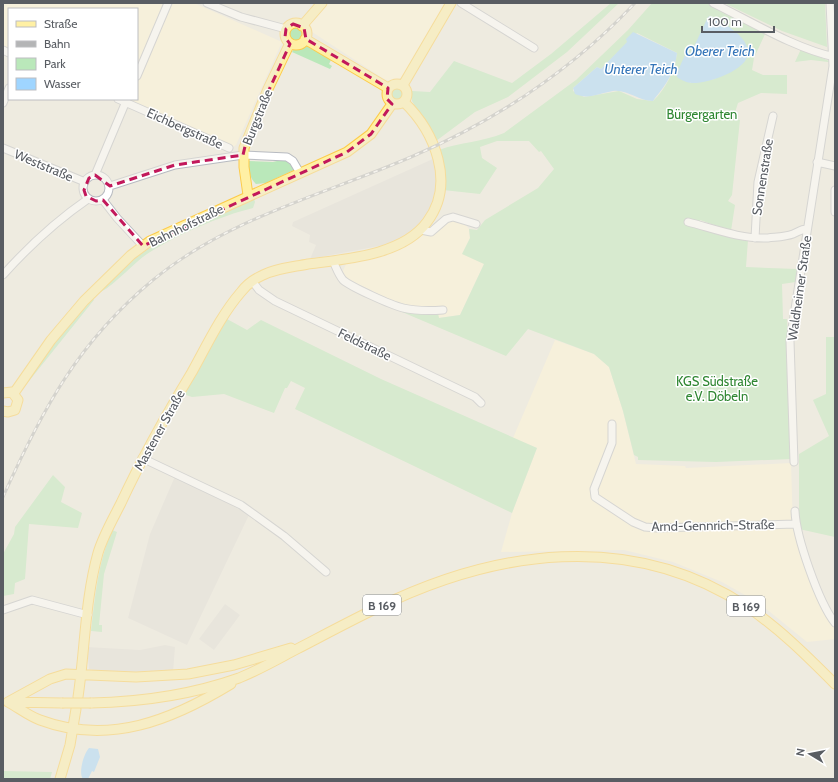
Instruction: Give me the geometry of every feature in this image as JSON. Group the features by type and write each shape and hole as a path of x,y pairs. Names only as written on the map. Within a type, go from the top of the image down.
{"main road":[{"path":"302,26 322,3"},
{"path":"402,85 451,3"},
{"path":"293,24 302,26 306,33 305,38 300,44 290,43 285,37 286,29 293,24"},
{"path":"305,38 364,72 388,88"},
{"name":"Burgstraße","path":"248,195 243,155 247,138 290,43"},
{"path":"396,84 402,85 408,93 404,102 399,105 392,104 387,98 388,88 396,84"},
{"name":"Mastener Straße","path":"78,697 88,615 98,552 142,458 225,315 240,293 252,281 276,270 333,261 394,247 411,238 421,230 435,209 440,192 442,172 439,158 432,142 418,119 404,102"},
{"name":"Bahnhofstraße","path":"14,393 48,344 84,301 121,264 143,246 248,195 340,155 358,145 374,130 392,104"},
{"path":"3,392 9,391 14,393 18,400 17,407 12,411 3,412"},
{"name":"B 169","path":"6,702 91,703 140,700 173,696 202,689 240,677 378,607 465,572 514,560 538,557 592,556 630,560 689,578 723,593 745,605 777,629 835,684"},
{"path":"6,702 50,679 66,674 136,677 188,674 234,665 303,646"},
{"path":"6,702 41,720 73,728 103,730 144,726 164,719 207,698 231,685 240,677"},
{"path":"60,779 73,728 76,709"}],"street":[{"path":"138,74 168,3"},
{"path":"207,3 241,18 286,29"},
{"path":"461,3 534,48"},
{"path":"714,3 823,55 834,57"},
{"name":"Waldheimer Straße","path":"794,462 790,341 833,66 834,57 830,3"},
{"path":"3,103 8,90"},
{"path":"96,175 126,101"},
{"name":"Eichbergstraße","path":"126,101 229,148"},
{"name":"Sonnenstraße","path":"755,238 757,190 773,116"},
{"name":"Weststraße","path":"3,148 85,182"},
{"path":"110,186 175,165 243,155 287,157 294,161 300,173"},
{"path":"817,162 835,166"},
{"path":"88,199 84,190 85,182 88,178 96,175 101,177 110,186"},
{"path":"88,199 96,201 103,200 107,195 110,186"},
{"path":"835,190 835,212"},
{"path":"3,275 34,242 88,199"},
{"path":"103,200 117,218 143,246"},
{"name":"Mastener Straße","path":"421,230 431,232 446,219 453,217 476,224"},
{"path":"688,222 727,234 755,238 781,237 807,229"},
{"path":"333,261 338,272 345,281 402,308 427,311 443,310"},
{"name":"Feldstraße","path":"252,281 259,290 275,301 475,397 481,403"},
{"name":"Arnd-Gennrich-Straße","path":"612,424 612,443 594,489 595,497 600,502 614,508 633,522 645,527 657,528 795,524"},
{"path":"142,458 241,505 284,536 326,572"},
{"path":"795,511 795,524 808,566 827,611 835,623"},
{"path":"3,610 32,600 88,615"}],"highlighted area":[{"path":"293,24 304,28 306,39 388,88 387,99 392,104 371,134 347,152 143,246 103,200 96,201 86,196 84,190 89,178 95,175 110,186 175,165 243,155 247,138 290,44 285,37 286,29"}],"shaded area":[{"path":"3,3 194,3 282,42 236,145 232,148 129,100 138,100 138,8 8,8 8,48 3,46"},
{"path":"328,3 445,3 403,76 399,79 390,81 384,79 309,30 309,25"},
{"path":"435,158 437,192 432,207 423,222 408,234 390,244 310,259 316,245 309,242 310,235 292,226 293,222"},
{"path":"454,218 463,222 469,229 470,238 484,264 460,315 438,318 412,306 391,300 346,278 343,271 346,264 381,256 403,247 420,236 431,233"},
{"path":"555,340 594,354 609,367 623,411 636,464 685,466 686,468 791,463 793,529 806,568 835,626 835,639 807,642 759,603 722,582 673,562 624,550 501,552 512,513 537,448 513,438"},
{"path":"176,474 249,515 187,645 128,618 150,534"},
{"path":"225,604 240,615 214,650 199,639"},
{"path":"165,645 175,647 173,673 123,675 89,669 87,647 140,650"}],"green space":[{"path":"611,3 619,3 567,52 508,97 475,112 436,141 412,101 412,91 430,92 454,61 512,83 551,54"},
{"path":"652,3 707,3 766,32 754,58 752,70 763,75 787,75 787,94 761,93 738,103 733,119 740,120 732,195 728,201 735,205 731,231 700,220 701,227 728,237 748,240 746,267 797,269 796,282 782,284 783,319 787,319 792,459 716,462 638,460 638,457 634,455 623,411 609,367 594,354 528,329 506,356 402,312 438,313 439,318 460,315 484,264 462,254 470,238 469,229 477,230 485,220 538,188 554,169 541,151 539,152 529,141 497,141 480,147 482,158 497,168 480,194 443,190 439,150 504,133 576,80 628,30","holes":["710,16 736,32 715,79 690,83 686,55 689,57","637,33 677,53 669,79 662,91 653,101 637,99 619,91 584,97 573,91 573,88 597,67 601,69"]},
{"path":"724,3 825,3 827,47 782,31"},
{"path":"295,27 300,29 302,34 300,39 295,41 290,39 288,34 290,29"},
{"path":"307,46 332,58 329,64 332,66 330,69 292,52 294,49"},
{"path":"801,49 829,61 811,60 795,62"},
{"path":"397,87 402,89 404,94 402,99 397,101 392,99 390,94 392,89"},
{"path":"285,160 293,167 294,170 266,183 256,184 254,182 250,173 248,161 273,162"},
{"path":"254,199 255,202 253,208 240,211 185,233 147,254 100,292 114,275 150,248 170,236"},
{"path":"93,299 94,300 21,391 53,343"},
{"path":"227,319 247,330 261,320 381,379 537,448 512,513 295,409 305,388 291,381 287,388 285,388 274,413 224,394 192,397 183,394"},
{"path":"826,337 835,337 835,537 799,529 799,454 829,436 813,400 826,394"},
{"path":"53,475 65,487 61,502 82,513 78,528 29,524 25,579 15,583 14,594 3,596 3,554 14,534 15,527"},
{"path":"112,530 117,532 104,574 99,625 102,625 102,632 91,631 100,567"},
{"path":"3,771 52,772 50,779 3,779"}],"water":[{"name":"Oberer Teich","path":"710,16 733,30 743,39 748,50 747,57 736,69 727,74 699,83 686,82 678,78 676,75 685,55 689,57 708,17"},
{"name":"Unterer Teich","path":"633,32 677,53 670,77 653,101 618,91 594,96 580,96 575,94 573,88 597,67 601,69 627,42 626,39"},
{"path":"89,748 98,749 100,757 94,772 92,771 88,779 83,779 81,772 82,763"}],"railway":[{"path":"3,497 32,435 64,379 103,328 153,280 182,258 244,224 310,196 378,171 442,143 473,127 531,92 559,72 611,27 635,3"}],"park label":[{"name":"Bürgergarten","path":"702,114"},
{"name":"KGS Südstraße e.V. Döbeln","path":"717,388"}]}
